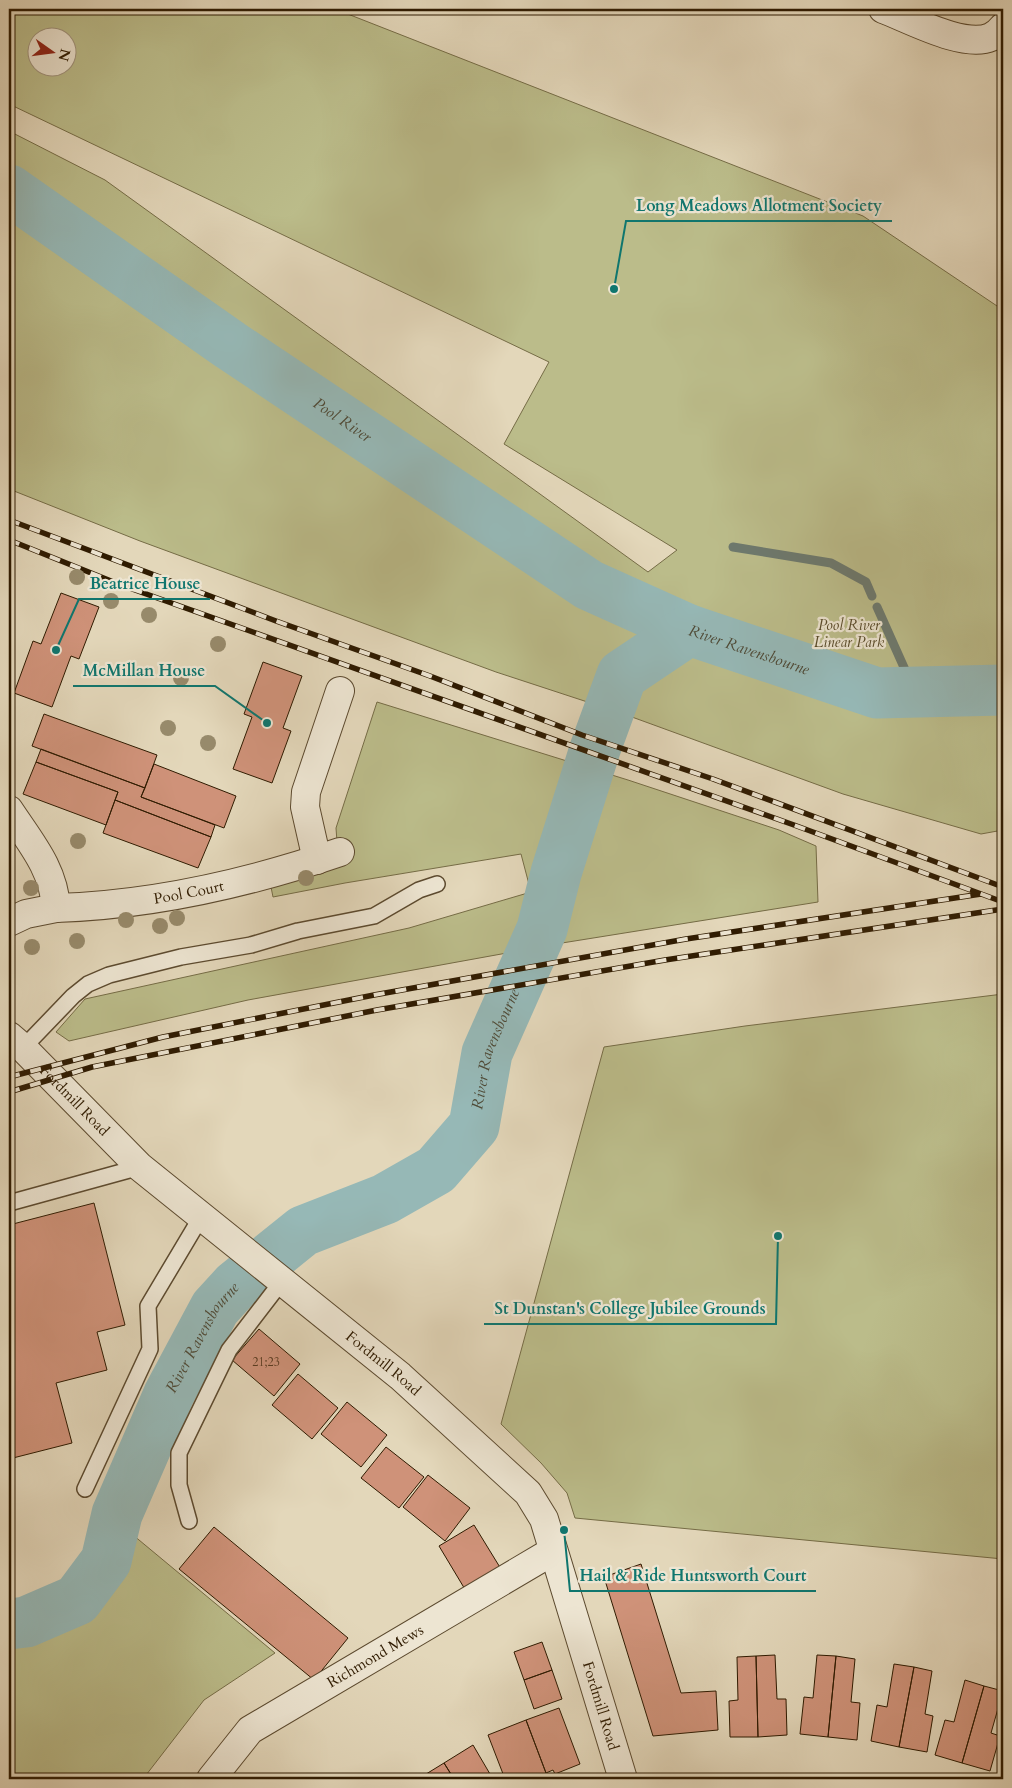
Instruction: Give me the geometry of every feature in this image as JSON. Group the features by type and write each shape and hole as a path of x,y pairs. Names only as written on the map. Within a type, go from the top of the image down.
{"street":[{"path":"883,9 959,39 973,41 992,37 1003,28"},
{"name":"Pool Court","path":"9,922 26,914 56,908 100,906 142,901 257,877 328,856 305,807 306,792 340,691"},
{"path":"9,810 46,867 55,892 56,908"},
{"name":"Fordmill Road","path":"16,1042 140,1167 400,1376 528,1492 544,1519 624,1779"},
{"name":"Richmond Mews","path":"211,1779 250,1730 554,1551"}],"lane":[{"path":"16,1042 88,984 109,975 181,957 251,945 298,931 374,916 419,890 436,884"},
{"path":"9,1203 140,1167"},
{"path":"85,1489 150,1350 148,1306 201,1217"},
{"path":"190,1521 179,1485 179,1452 229,1350 282,1281"}],"green space":[{"name":"Pool River Linear Park","path":"9,9 335,9 863,216 1003,310 1003,830 981,834 843,794 621,713 496,672 140,541 9,489 9,131 105,180 648,572 677,550 504,444 549,362 9,104"},
{"path":"377,702 628,780 779,830 816,846 818,902 562,943 248,1000 69,1041 56,1032 85,999 409,928 531,892 521,854 273,897 271,887 338,856 336,828"},
{"path":"1003,994 1003,1559 575,1518 567,1493 541,1463 501,1424 604,1047 745,1026"},
{"path":"127,1530 275,1653 204,1700 143,1779 9,1779 9,1637 40,1632 70,1614 94,1592 120,1552"}],"building":[{"path":"61,593 99,607 79,659 71,656 52,707 14,693 33,641 41,644"},
{"path":"263,662 302,676 283,728 291,731 272,783 233,769 252,717 244,714"},
{"path":"44,714 157,755 145,788 32,746"},
{"path":"41,749 145,788 141,797 215,825 211,837 115,800 118,792 36,762"},
{"path":"36,762 118,792 106,825 23,794"},
{"path":"154,764 236,796 224,828 141,797"},
{"path":"115,800 211,837 198,868 103,833"},
{"path":"94,1203 125,1325 97,1332 107,1370 56,1383 72,1443 9,1459 9,1225"},
{"path":"259,1329 300,1364 274,1396 232,1360"},
{"path":"298,1374 338,1408 312,1439 272,1405"},
{"path":"347,1402 387,1435 361,1467 321,1434"},
{"path":"386,1447 424,1477 399,1508 361,1478"},
{"path":"428,1475 470,1508 445,1541 403,1507"},
{"path":"474,1525 501,1569 466,1591 439,1546"},
{"path":"214,1527 348,1638 314,1680 179,1569"},
{"path":"641,1564 681,1693 716,1691 718,1730 653,1736 604,1577"},
{"path":"542,1642 552,1670 524,1680 514,1652"},
{"path":"775,1655 777,1699 786,1699 787,1735 758,1737 756,1656"},
{"path":"817,1655 836,1656 828,1737 800,1734 804,1697 813,1698"},
{"path":"756,1656 758,1737 730,1737 729,1701 738,1700 737,1657"},
{"path":"836,1656 855,1659 851,1702 860,1703 857,1740 828,1737"},
{"path":"894,1664 914,1667 899,1747 871,1741 877,1705 887,1707"},
{"path":"914,1667 932,1671 925,1714 933,1716 927,1752 899,1747"},
{"path":"552,1670 562,1699 534,1709 524,1680"},
{"path":"965,1680 984,1686 962,1763 935,1755 945,1720 954,1722"},
{"path":"984,1686 1003,1691 991,1733 1000,1736 990,1771 962,1763"},
{"path":"559,1708 580,1764 555,1774 553,1770 546,1773 526,1720"},
{"path":"526,1720 546,1773 537,1776 538,1779 505,1779 488,1735"},
{"path":"473,1745 491,1779 454,1779 444,1763"},
{"path":"444,1763 454,1779 418,1779"}],"waterway":[{"name":"Pool River","path":"9,190 230,345 589,585 689,630"},
{"path":"733,547 831,563 866,582 872,596"},
{"path":"877,607 915,692"},
{"name":"River Ravensbourne","path":"9,1624 26,1622 77,1600 106,1561 117,1514 169,1394 215,1308 236,1285 303,1231 385,1199 436,1170 474,1126 487,1053 542,929 556,873 595,749 622,675 689,630 877,693 1003,690"}],"railway":[{"path":"9,520 276,621 430,676 582,735 713,779 1003,887"},
{"path":"9,540 121,585 794,825 1003,902"},
{"path":"9,1077 163,1037 374,995 686,939 981,894"},
{"path":"9,1092 92,1067 377,1010 665,960 1003,909"}],"place":[{"name":"Long Meadows Allotment Society","path":"614,289"},
{"name":"Beatrice House","path":"56,650"},
{"name":"McMillan House","path":"267,723"},
{"name":"St Dunstan's College Jubilee Grounds","path":"778,1236"},
{"name":"Hail & Ride Huntsworth Court","path":"564,1530"}]}
